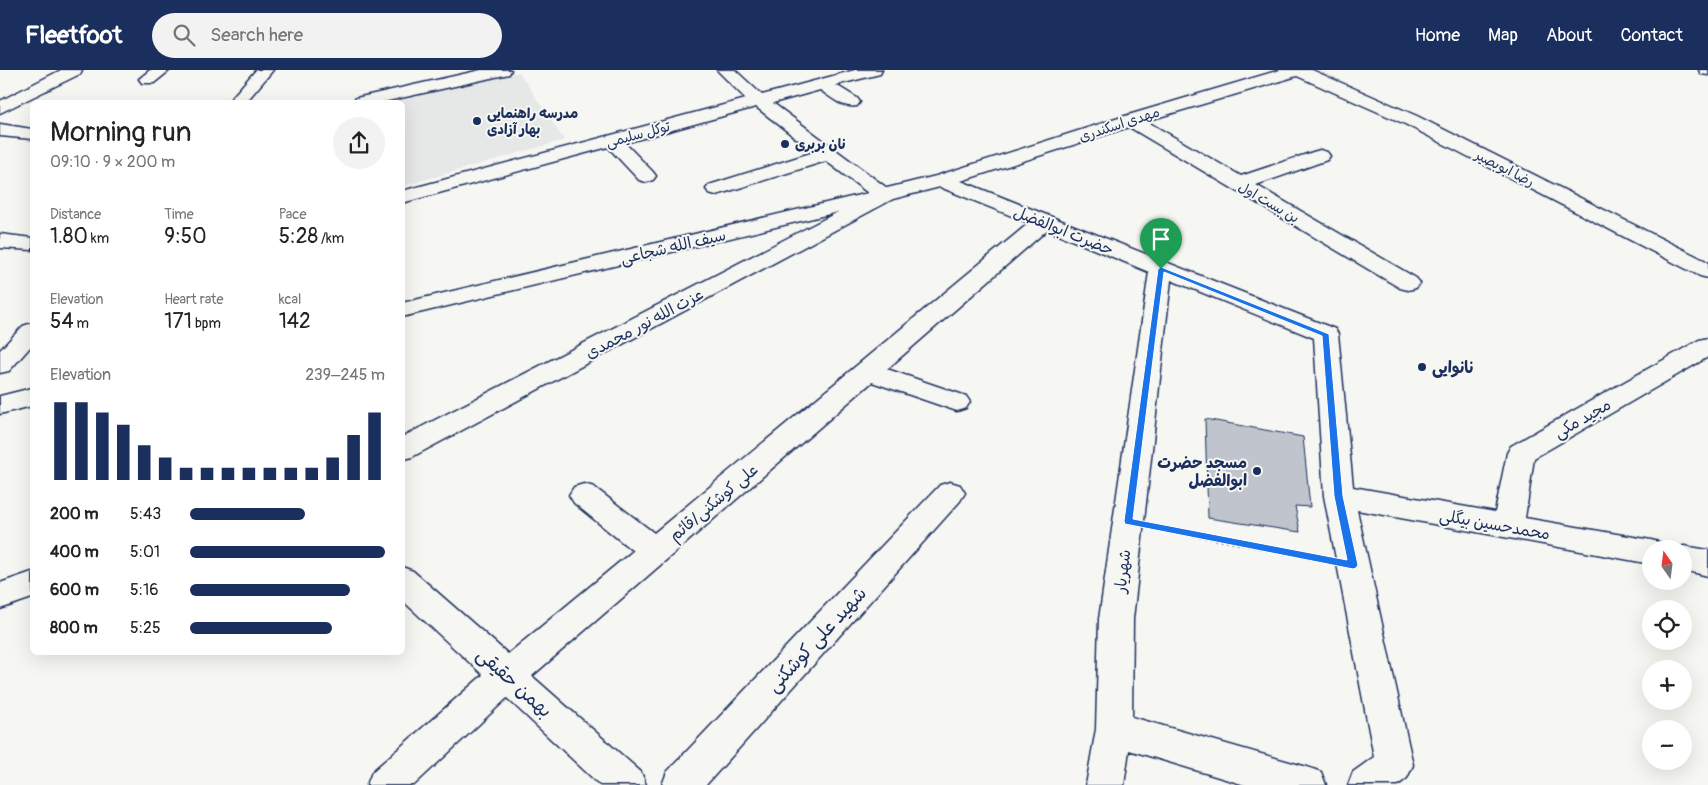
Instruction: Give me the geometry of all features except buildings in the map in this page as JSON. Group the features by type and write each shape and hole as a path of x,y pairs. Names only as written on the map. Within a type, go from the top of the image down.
{"street":[{"path":"0,108 74,70"},
{"path":"148,79 162,70"},
{"path":"239,100 265,70"},
{"path":"371,100 503,70"},
{"path":"724,70 759,101 885,196"},
{"name":"توکل سلیمی","path":"405,196 874,70"},
{"name":"مهدی اسکندری","path":"942,181 1131,120 1298,70"},
{"name":"رضا ابوبصیر","path":"1298,70 1411,120 1708,271"},
{"path":"822,84 851,102"},
{"name":"بن بست اول","path":"1131,120 1408,283"},
{"path":"0,130 30,134"},
{"path":"612,141 646,176"},
{"path":"716,190 827,154"},
{"path":"1239,184 1320,156"},
{"name":"سیف الله شجاعی","path":"405,309 942,181"},
{"name":"حضرت ابوالفضل","path":"942,181 1326,334 1339,496"},
{"name":"عزت الله نور محمدی","path":"405,448 885,196"},
{"name":"علی کوشکنی/قائم","path":"386,785 508,675 1044,222"},
{"path":"0,241 30,244"},
{"name":"شهریار","path":"1105,785 1114,729 1116,619 1161,269"},
{"path":"0,366 30,334"},
{"name":"مجید مکی","path":"1508,526 1521,453 1708,346"},
{"path":"868,371 957,402"},
{"path":"0,405 30,398"},
{"name":"شهید علی کوشکنی","path":"681,785 950,493"},
{"path":"584,495 655,551"},
{"path":"1339,496 1394,765 1367,785"},
{"name":"محمدحسین بیگلی","path":"1339,496 1642,550"},
{"path":"1692,560 1708,563"},
{"name":"بهمن حقیقی","path":"405,583 627,785"},
{"path":"0,596 30,586"},
{"path":"1114,729 1307,785"}],"path":[{"path":"1129,521 1353,565"}],"shaded area":[{"name":"مدرسه راهنمایی بهار آزادی","path":"519,72 564,140 405,185 405,100 402,100"}],"place":[{"name":"مدرسه راهنمایی بهار آزادی","path":"477,121"},
{"name":"نان بربری","path":"785,144"},
{"name":"نانوایی","path":"1422,367"},
{"name":"مسجد حضرت ابوالفضل","path":"1257,471"}],"route":[{"path":"1161,269 1326,334 1339,496 1353,565 1129,521 1161,269"}]}
